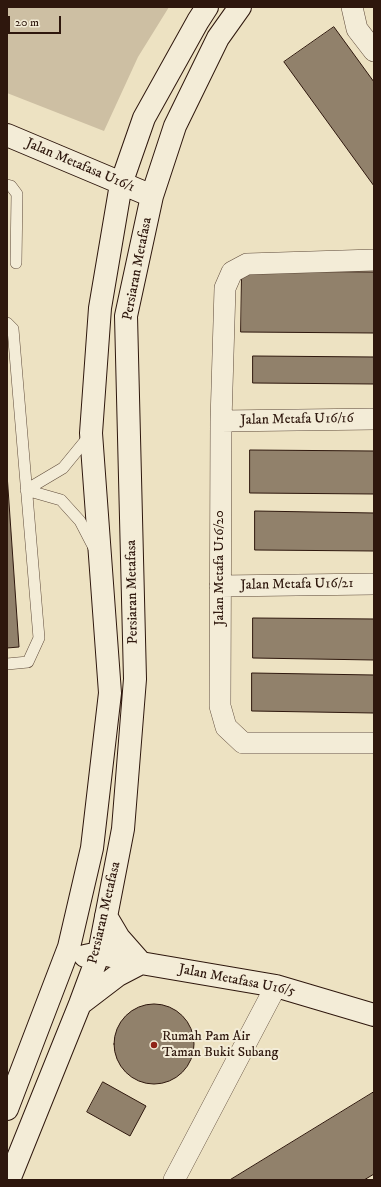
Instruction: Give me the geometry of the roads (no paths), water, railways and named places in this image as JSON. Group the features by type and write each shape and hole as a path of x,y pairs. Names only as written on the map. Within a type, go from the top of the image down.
{"main road":[{"name":"Persiaran Metafasa","path":"7,1110 69,947 92,848 110,693 91,433 100,308 121,184 144,118 207,7"},
{"name":"Persiaran Metafasa","path":"9,1180 80,1004 99,952 122,829 135,679 126,316 152,196 175,126 218,38 240,7"},
{"name":"Jalan Metafasa U16/1","path":"7,135 152,196"},
{"path":"80,1004 118,974 141,963 119,938 106,916"},
{"path":"56,982 72,963 81,956 99,952"},
{"name":"Jalan Metafasa U16/5","path":"99,952 141,963 276,986 374,1015"}],"street":[{"path":"352,7 357,29 374,51"},
{"name":"Jalan Metafa U16/20","path":"374,260 247,264 232,272 225,288 221,421 220,586 220,706 226,727 243,743 374,743"},
{"name":"Jalan Metafa U16/16","path":"221,421 374,419"},
{"name":"Jalan Metafa U16/21","path":"220,586 374,584"},
{"path":"174,1180 276,986"}],"lane":[{"path":"7,185 11,186 17,194 16,263"},
{"path":"7,323 13,328 39,638 28,662 7,664"},
{"path":"26,490 63,468 91,433"},
{"path":"26,490 62,500 80,521 101,562"}],"place":[{"name":"Rumah Pam Air Taman Bukit Subang","path":"154,1045"}]}
